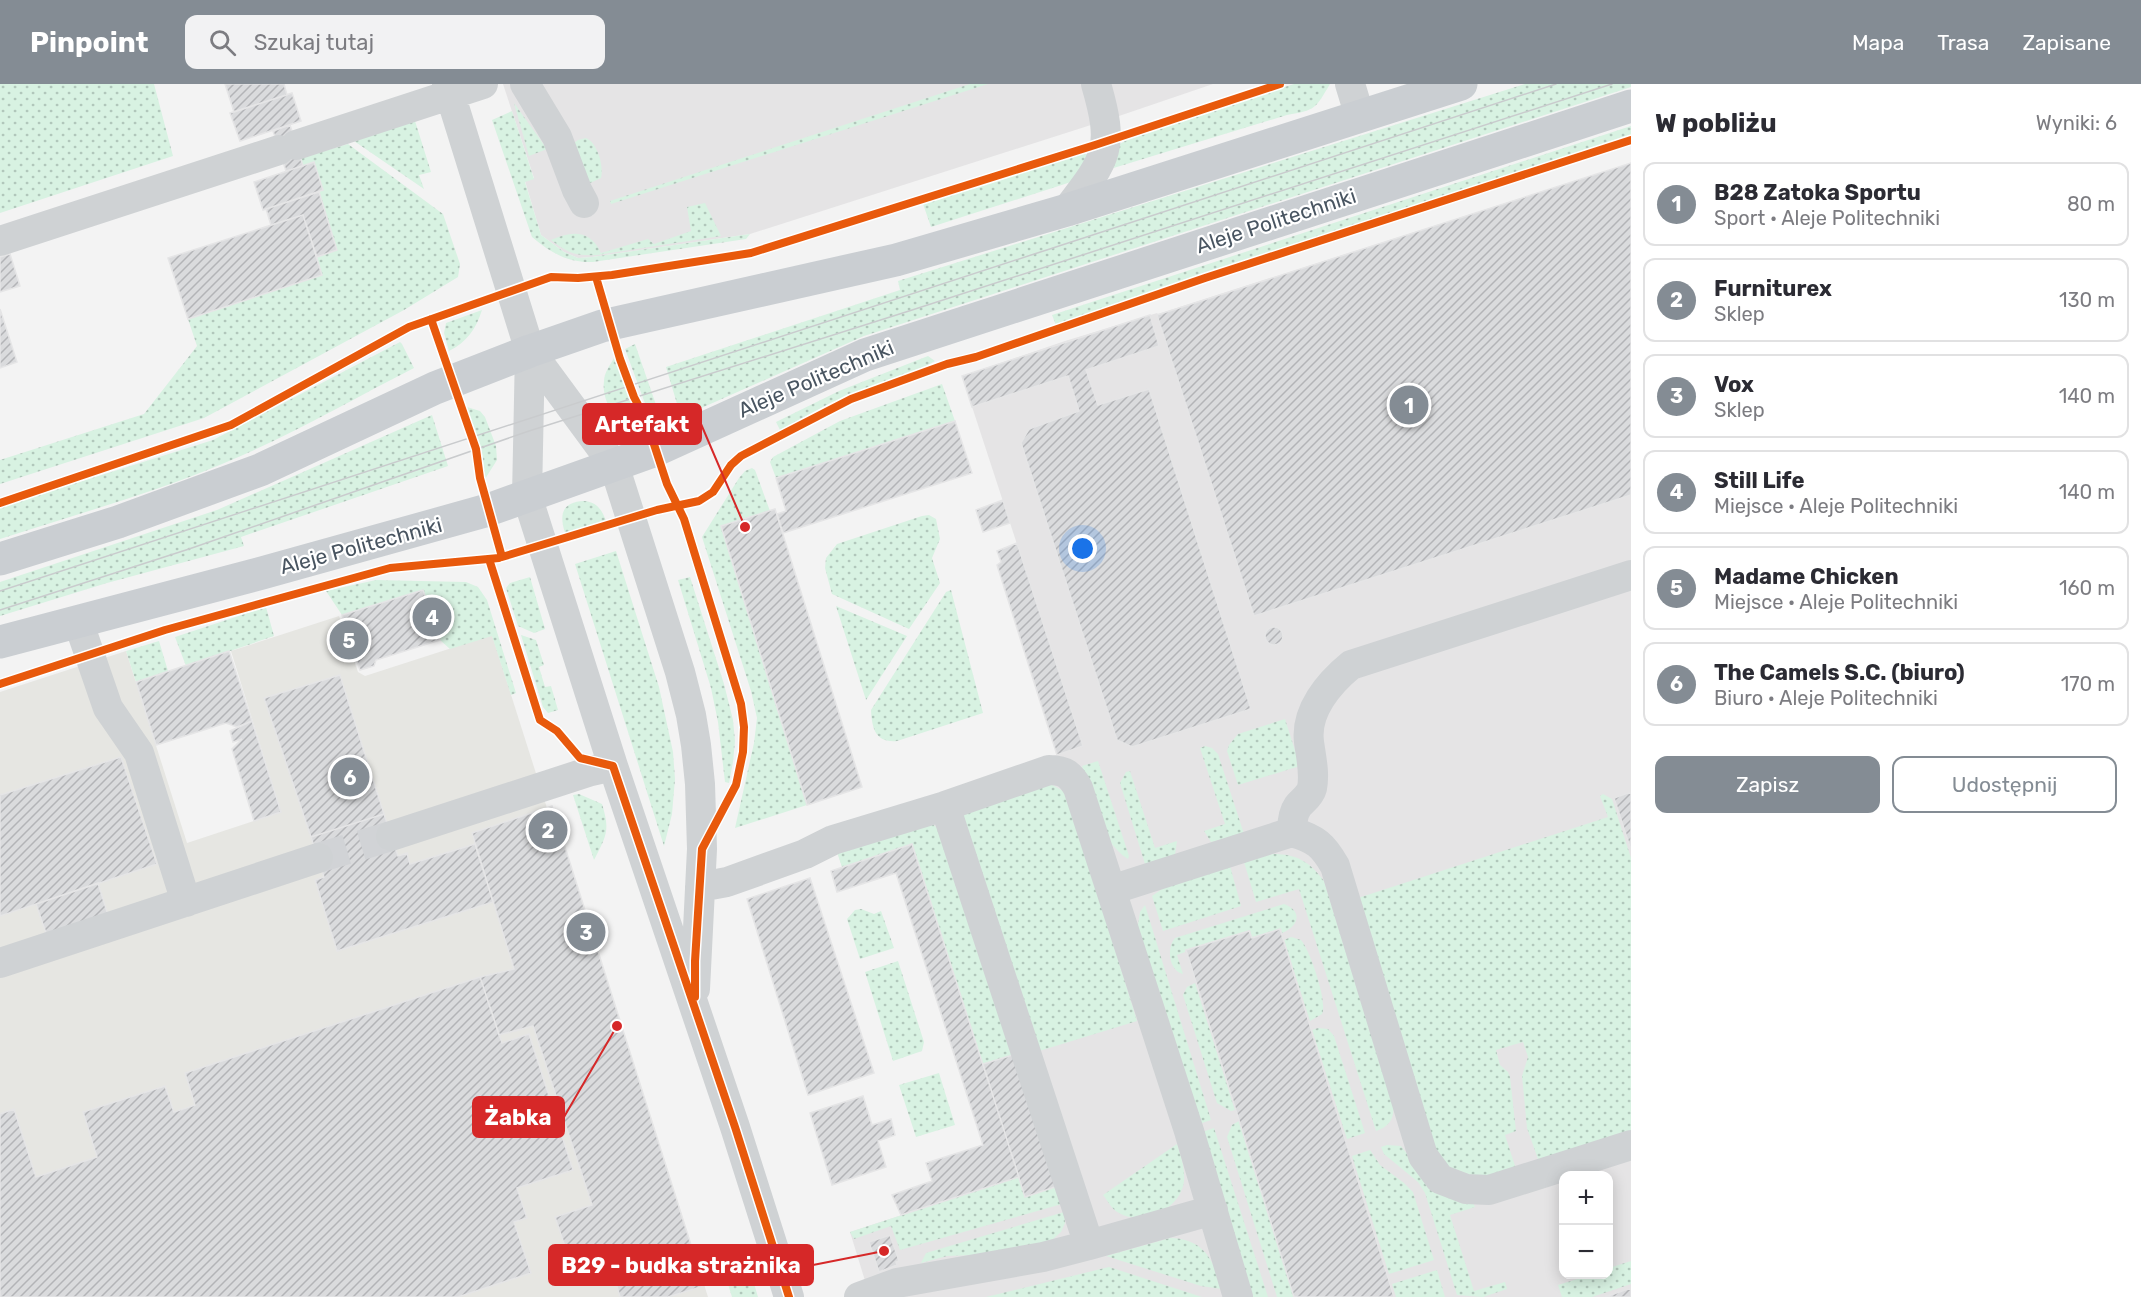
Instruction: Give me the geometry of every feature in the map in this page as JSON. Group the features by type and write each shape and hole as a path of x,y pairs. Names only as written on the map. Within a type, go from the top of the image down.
{"main road":[{"path":"0,559 118,522 260,470 435,388 602,326 896,260 1067,210 1461,84"},
{"name":"Aleje Politechniki","path":"0,642 439,525 656,450 865,355 1631,106"}],"street":[{"path":"0,241 288,148 448,90 483,84"},
{"path":"525,84 562,148 577,190 584,202"},
{"path":"1350,84 1360,117"},
{"path":"1067,210 1094,175 1103,156 1106,120 1096,85"},
{"path":"448,90 530,351 527,496 613,766 735,1127 789,1297"},
{"path":"530,351 614,465 680,672 691,716 700,784 702,849 695,961 696,1015"},
{"path":"1292,832 1296,808 1309,795 1312,788 1313,768 1309,727 1313,714 1328,687 1352,665 1631,575"},
{"path":"78,621 108,708 139,753 186,902"},
{"path":"391,836 591,771 613,766"},
{"path":"700,887 727,882 805,855 833,840 945,806 1049,770 1066,772 1078,788 1213,1210 1238,1297"},
{"path":"945,806 1089,1245"},
{"path":"1111,890 1292,832 1319,843 1335,866 1423,1155 1440,1179 1466,1189 1489,1190 1631,1145"},
{"path":"0,963 318,858"},
{"path":"859,1297 897,1283 1043,1257 1213,1210"}],"shaded area":[{"path":"503,84 1213,84 750,234 578,258 564,252 541,235 525,181 534,178"},
{"path":"1631,163 1631,1297 870,1297 850,1232 1018,1177 912,845 842,867 830,829 1083,746 962,376"},
{"path":"339,616 358,672 365,676 492,635 547,808 552,806 708,1297 0,1297 0,692 126,651 187,843 281,812 231,651"}],"green space":[{"path":"0,84 154,84 173,156 0,213"},
{"path":"970,84 988,84 611,204 610,201"},
{"path":"1294,84 1330,84 1314,107 1304,112 1287,115 1107,170 1114,147 1138,134"},
{"path":"1525,84 1631,84 1631,87 864,336 681,417 666,367 900,290 898,281"},
{"path":"514,103 547,149 529,156"},
{"path":"512,111 534,179 525,182 541,235 564,252 578,258 592,257 750,234 746,239 593,262 568,259 553,252 532,237 492,120"},
{"path":"415,121 431,172 419,175 424,189 354,141"},
{"path":"1631,126 1631,135 1204,274 1056,325 1052,315"},
{"path":"586,138 597,150 602,168 601,178 590,183 574,143"},
{"path":"348,144 443,214 460,264 458,277 404,310 204,418 0,484 0,460 144,414 197,346 188,319 322,275 317,257 337,250 319,192 323,190 314,163 303,166 301,158"},
{"path":"1076,154 1095,154 1071,182 931,227 923,204"},
{"path":"705,203 721,236 597,255 572,253 551,240 566,235 580,234 592,240 601,253 648,239 654,244 691,231 687,207"},
{"path":"482,310 470,334 449,351 444,333 446,323"},
{"path":"400,342 414,368 271,442 167,485 0,539 0,507 213,440"},
{"path":"635,344 663,425 654,428 625,349"},
{"path":"928,356 935,361 915,372 832,402 780,430 776,422 839,391"},
{"path":"614,358 643,429 627,424 609,406 604,390 604,378"},
{"path":"942,384 955,421 776,478 770,462 773,457 840,421"},
{"path":"467,407 480,411 485,417 496,446 497,460 485,479 482,453"},
{"path":"432,415 448,466 241,537 244,546 107,583 0,616 0,582 217,510"},
{"path":"752,468 755,470 770,511 721,526 807,805 735,828 754,743 757,718 751,691 702,537 739,478 745,471"},
{"path":"584,501 598,507 606,521 565,533 562,520 564,510 571,504"},
{"path":"929,515 936,519 940,539 932,558 940,583 909,629 832,594 825,568 826,558 837,544"},
{"path":"616,551 659,687 673,752 675,779 672,814 664,846 575,564"},
{"path":"530,577 545,629 534,633 518,626 506,588 510,583"},
{"path":"690,577 733,720 735,741 729,783 725,782 718,722 711,688 678,580"},
{"path":"376,580 466,582 478,587 487,600 516,693 511,695 492,636 450,649 440,640 423,590 342,615 326,591"},
{"path":"951,590 983,713 897,741 884,740 876,733 871,710 946,592"},
{"path":"836,606 907,636 866,700"},
{"path":"266,607 274,636 186,666 175,637"},
{"path":"521,635 536,640 544,665 539,667 545,687 551,686 558,710 548,713 543,707"},
{"path":"159,641 168,671 136,682 126,651"},
{"path":"1285,719 1300,766 1238,785 1227,751 1229,745 1238,734"},
{"path":"1205,746 1212,748 1218,754 1244,834 1211,842 1204,831 1225,824 1200,748"},
{"path":"1098,761 1129,856 1128,859 1118,851 1103,830 1093,804 1082,766"},
{"path":"1130,771 1155,848 1177,841 1175,855 1145,864 1120,783 1126,772"},
{"path":"1049,783 1063,791 1069,800 1137,1021 1036,1052 960,810"},
{"path":"579,794 602,804 606,832 594,860 573,795"},
{"path":"1603,794 1612,799 1631,858 1631,1132 1539,1162 1527,1128 1522,1076 1528,1057 1523,1042 1496,1050 1500,1065 1510,1077 1516,1131 1505,1135 1516,1169 1480,1178 1445,1166 1435,1155 1358,898 1608,817 1600,796"},
{"path":"926,819 945,834 1016,1054 983,1064 912,845 842,867 836,849"},
{"path":"1273,854 1302,860 1324,881 1393,1105 1392,1118 1388,1124 1376,1131 1299,889 1256,902 1244,862"},
{"path":"1230,866 1241,906 1163,931 1152,896 1165,887"},
{"path":"1284,904 1296,914 1295,923 1288,930 1282,933 1281,929 1252,937 1250,930 1185,950 1177,955 1183,974 1178,972 1172,964 1170,947 1175,938"},
{"path":"1145,905 1211,1120 1196,1125 1137,931 1140,912"},
{"path":"861,909 874,914 881,911 894,948 860,959 847,919 855,910"},
{"path":"1291,937 1301,940 1305,946 1323,999 1322,1014 1310,1021 1284,940"},
{"path":"898,961 924,1042 922,1051 893,1061 865,972"},
{"path":"1195,983 1235,1110 1231,1111 1217,1103 1183,995 1187,987"},
{"path":"1328,1029 1334,1036 1365,1133 1347,1139 1312,1030"},
{"path":"939,1073 955,1125 916,1137 899,1085"},
{"path":"1239,1121 1294,1297 1277,1297 1227,1137 1232,1125"},
{"path":"1214,1128 1268,1297 1252,1297 1199,1133"},
{"path":"1177,1144 1184,1181 1176,1200 1159,1213 1139,1218 1129,1217 1114,1210 1103,1195"},
{"path":"1401,1146 1408,1155 1473,1202 1475,1207 1450,1215 1474,1291 1505,1282 1507,1289 1483,1297 1457,1295 1425,1193 1418,1182 1384,1154 1381,1147"},
{"path":"1370,1150 1380,1165 1413,1192 1434,1260 1389,1274 1352,1156"},
{"path":"1019,1177 1025,1197 1058,1186 1062,1204 900,1250 891,1226 854,1239 850,1232"},
{"path":"1064,1212 1065,1223 1061,1232 1051,1241 1002,1254 947,1256 921,1263 926,1253"},
{"path":"1170,1238 1182,1239 1199,1247 1211,1260 1222,1289 1201,1286 1106,1256"},
{"path":"1631,1261 1631,1284 1592,1297 1562,1297 1558,1285 1577,1279 1613,1279 1613,1267"},
{"path":"1109,1267 1202,1297 986,1297"},
{"path":"750,1270 758,1297 732,1297 726,1278"},
{"path":"1437,1270 1445,1297 1396,1297 1392,1284"}],"building":[{"path":"225,84 284,84 287,95 234,112"},
{"path":"292,93 301,121 240,141 230,113"},
{"path":"290,125 303,166 286,171 273,131"},
{"path":"314,162 323,190 263,210 254,182"},
{"path":"1631,163 1631,495 1254,616 1157,315"},
{"path":"319,192 337,250 317,257 303,215 271,225 266,209"},
{"path":"303,215 322,275 188,319 168,258"},
{"path":"10,254 20,286 0,292 0,257"},
{"path":"0,309 17,362 0,368"},
{"path":"1150,315 1159,346 1086,370 1098,405 1149,389 1251,709 1132,747 1117,740 1021,443 1029,429 1079,411 1068,376 972,407 962,376"},
{"path":"955,421 972,473 783,533 777,514 786,511 776,478"},
{"path":"1003,500 1010,523 983,532 976,510"},
{"path":"775,509 862,787 807,805 721,526"},
{"path":"1017,543 1083,746 1057,755 997,565 1001,562 997,551"},
{"path":"423,590 440,640 376,660 374,666 360,670 342,615"},
{"path":"1270,627 1278,627 1283,632 1281,643 1270,645 1265,640 1265,632"},
{"path":"229,651 252,721 237,727 226,723 156,745 136,682"},
{"path":"340,675 384,814 311,837 264,698"},
{"path":"252,721 281,812 254,821 232,749 242,739 233,742 230,731"},
{"path":"121,757 157,864 0,916 0,795"},
{"path":"1631,792 1631,850 1614,798"},
{"path":"552,806 704,1286 668,1297 620,1297 609,1258 573,1270 555,1217 592,1205 533,1026 499,1035 480,977 514,969 472,833"},
{"path":"384,814 398,856 407,853 410,864 475,844 493,902 337,951 315,880 324,877 311,837"},
{"path":"912,844 1019,1177 901,1215 892,1195 932,1181 926,1163 983,1145 896,873 837,892 831,871"},
{"path":"810,878 874,1073 808,1095 747,899"},
{"path":"98,883 108,915 47,936 36,904"},
{"path":"1280,929 1394,1297 1294,1297 1186,950 1249,931 1252,938"},
{"path":"480,977 502,1043 529,1034 573,1170 517,1188 527,1218 514,1222 531,1273 458,1297 0,1297 0,1114 14,1109 36,1177 97,1157 83,1112 165,1086 174,1112 195,1105 185,1073"},
{"path":"1016,1054 1058,1186 1025,1197 983,1064"},
{"path":"863,1096 872,1125 891,1119 895,1135 878,1141 886,1167 832,1185 810,1113"},
{"path":"890,1235 899,1261 896,1262 897,1265 879,1272 869,1242"},
{"path":"1631,1288 1631,1297 1605,1297"}],"tunnel":[{"path":"318,858 391,836"}],"tram line":[{"path":"0,591 1556,84"},
{"path":"0,610 189,549 529,431 1612,84"}],"cycle path":[{"path":"0,503 231,425 409,327 551,277 578,278 612,275 751,253 1095,145 1280,84"},
{"path":"431,319 476,449 480,478 502,557 657,510 699,501 713,492 731,465 741,456 851,399 947,364 976,357 1205,278 1631,140"},
{"path":"596,277 620,359 634,397 646,420 667,484 684,519 741,704 744,727 743,752 736,785 702,849 695,997"},
{"path":"0,684 165,630 390,568 499,558"},
{"path":"489,559 540,720 557,731 580,758 613,766 735,1127 789,1297"}],"place":[{"name":"B28 Zatoka Sportu","path":"1409,405"},
{"name":"Artefakt","path":"745,527"},
{"name":"Still Life","path":"432,617"},
{"name":"Madame Chicken","path":"349,640"},
{"name":"The Camels S.C. (biuro)","path":"350,777"},
{"name":"Furniturex","path":"548,830"},
{"name":"Vox","path":"586,932"},
{"name":"Żabka","path":"617,1026"},
{"name":"B29 - budka strażnika","path":"884,1251"}]}
